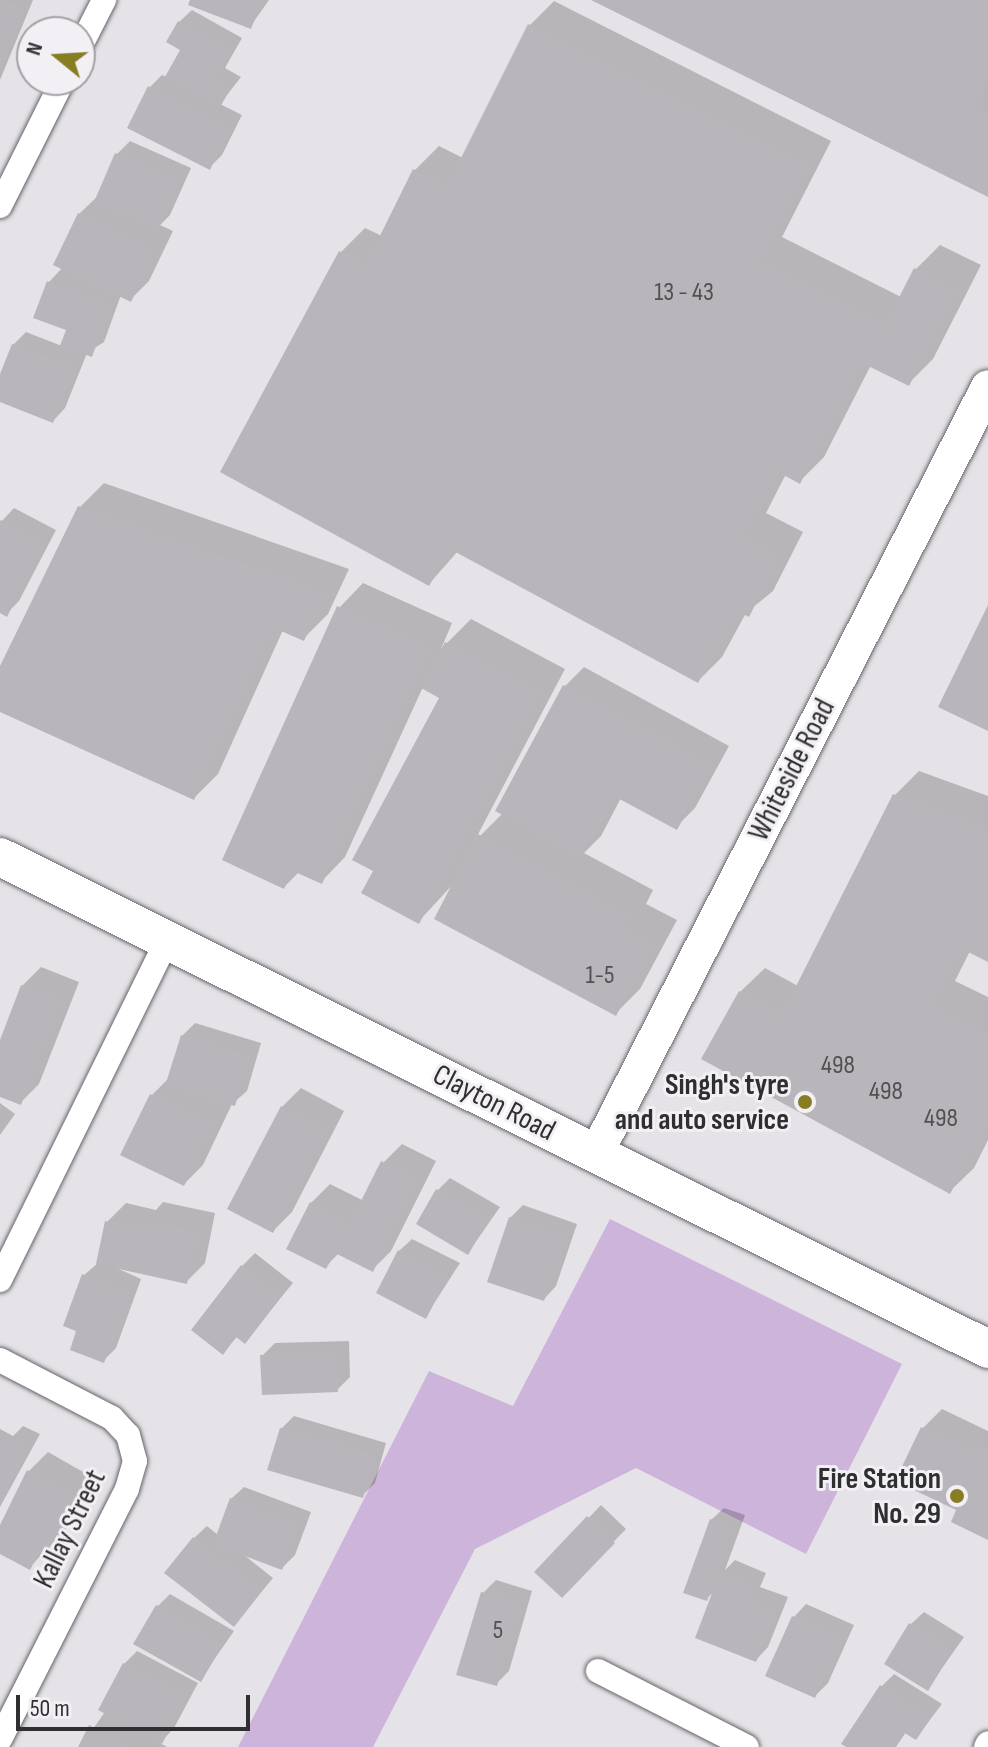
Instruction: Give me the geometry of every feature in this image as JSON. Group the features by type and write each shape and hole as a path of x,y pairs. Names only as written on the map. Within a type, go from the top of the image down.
{"main road":[{"name":"Clayton Road","path":"0,857 988,1349"}],"street":[{"path":"0,206 55,96"},
{"name":"Whiteside Road","path":"596,1154 988,387"},
{"path":"0,1280 167,940"},
{"name":"Kallay Street","path":"0,1360 112,1418 128,1435 135,1461 127,1489 0,1739"},
{"path":"598,1671 747,1747"}],"shaded area":[{"path":"610,1219 902,1364 806,1554 636,1468 475,1549 373,1747 238,1747 429,1371 513,1406"}],"building":[{"path":"0,0 24,8 21,16 16,16 16,29 4,61 0,60"},
{"path":"190,0 262,0 251,29 188,5"},
{"path":"591,0 988,0 988,78 974,106 988,113 988,197"},
{"path":"178,21 231,51 214,81 230,90 220,107 165,77 180,50 166,42"},
{"path":"528,24 808,165 759,262 885,325 914,268 958,290 909,386 862,363 800,484 778,472 743,537 780,556 749,617 737,611 698,683 450,549 429,586 220,472 339,251 366,264 413,169 447,186"},
{"path":"148,86 230,128 210,170 127,128"},
{"path":"115,153 179,181 158,230 94,202"},
{"path":"78,213 156,250 131,302 53,265"},
{"path":"47,281 111,304 92,357 60,346 66,330 33,318"},
{"path":"12,344 75,368 53,423 0,402 0,374"},
{"path":"78,506 326,593 304,641 272,627 194,800 0,712 0,666"},
{"path":"0,520 44,543 7,617 0,613"},
{"path":"988,605 988,731 938,707"},
{"path":"337,606 429,648 322,884 293,871 284,889 222,860"},
{"path":"445,642 542,693 419,924 361,893 373,871 352,860 439,698 421,688"},
{"path":"563,685 712,765 677,830 614,796 582,857 495,811"},
{"path":"893,794 988,829 988,962 960,948 932,1006 988,1034 988,1123 950,1194 701,1059 739,991 782,1014"},
{"path":"478,834 630,915 623,929 654,945 616,1016 434,919"},
{"path":"21,985 61,1001 21,1105 0,1097 0,1040"},
{"path":"181,1035 250,1056 235,1106 165,1086"},
{"path":"150,1094 214,1125 184,1186 120,1155"},
{"path":"281,1106 327,1130 273,1233 227,1209"},
{"path":"381,1161 419,1180 373,1272 335,1253 326,1269 286,1249 310,1202 350,1223"},
{"path":"436,1189 488,1220 468,1255 416,1224"},
{"path":"509,1217 566,1236 544,1301 487,1282"},
{"path":"142,1220 198,1232 187,1284 96,1264 105,1221 140,1229"},
{"path":"398,1250 448,1276 426,1319 376,1293"},
{"path":"241,1265 282,1296 245,1344 236,1337 223,1355 191,1330"},
{"path":"82,1274 130,1292 104,1363 70,1350 76,1331 63,1326"},
{"path":"337,1353 338,1392 262,1395 260,1355"},
{"name":"Fire Station No. 29","path":"921,1427 971,1450 974,1444 988,1451 988,1540 951,1522 956,1510 895,1481"},
{"path":"280,1428 375,1455 363,1498 267,1470"},
{"path":"9,1437 29,1447 0,1504 0,1448"},
{"path":"27,1470 75,1496 48,1551 42,1547 30,1570 0,1554 0,1525"},
{"path":"230,1498 299,1524 282,1570 213,1544"},
{"path":"587,1516 615,1543 562,1598 534,1572"},
{"path":"710,1519 733,1527 707,1601 683,1593"},
{"path":"193,1537 262,1591 234,1627 164,1573"},
{"path":"720,1572 755,1585 749,1600 776,1610 756,1662 695,1638"},
{"path":"481,1592 521,1603 497,1686 456,1675"},
{"path":"156,1605 223,1644 201,1682 133,1644"},
{"path":"792,1616 842,1638 815,1698 765,1676"},
{"path":"909,1623 953,1650 928,1691 884,1664"},
{"path":"123,1663 186,1696 162,1744 98,1710"},
{"path":"880,1685 931,1718 916,1740 903,1732 894,1747 846,1747 841,1744"},
{"path":"89,1725 131,1747 78,1747"}],"place":[{"name":"Singh's tyre and auto service","path":"805,1102"},
{"name":"Fire Station No. 29","path":"957,1496"}]}
